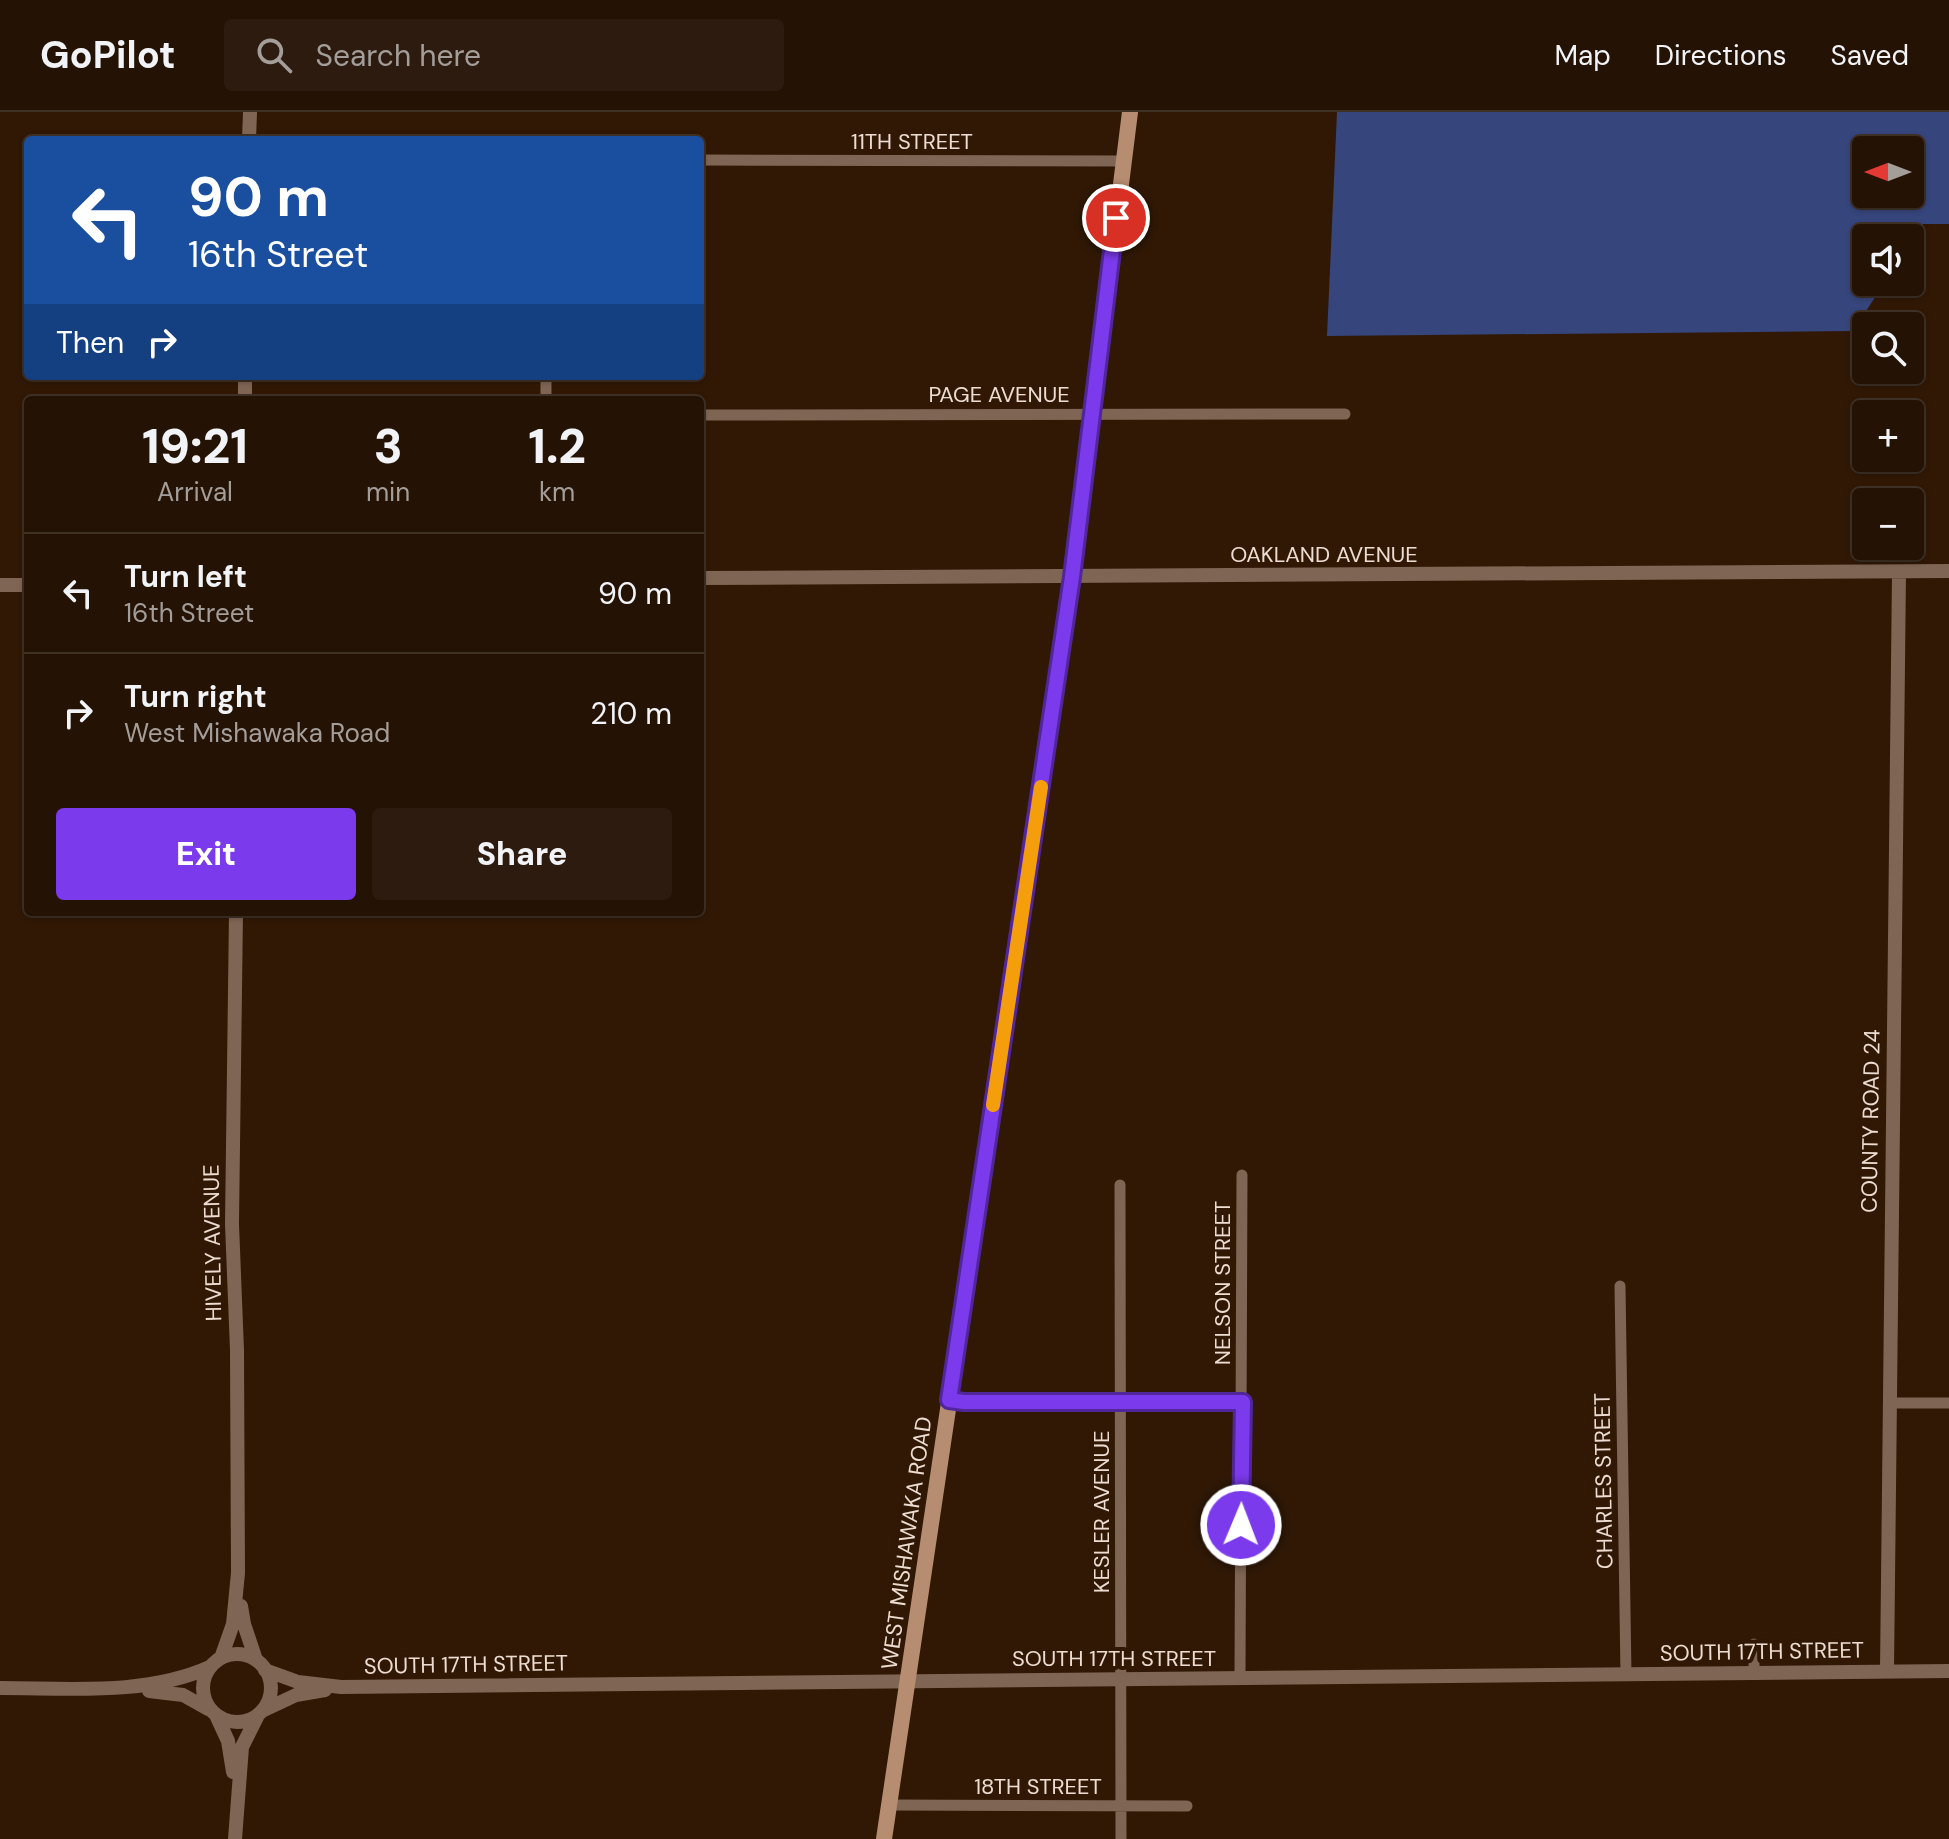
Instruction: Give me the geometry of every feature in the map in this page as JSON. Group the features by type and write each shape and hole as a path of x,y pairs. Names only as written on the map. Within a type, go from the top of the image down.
{"main road":[{"name":"WEST MISHAWAKA ROAD","path":"884,1839 1072,577 1130,112"}],"street":[{"path":"249,136 250,112"},
{"name":"11TH STREET","path":"704,160 1124,161"},
{"name":"PAGE AVENUE","path":"704,415 1345,414"},
{"name":"OAKLAND AVENUE","path":"704,578 1949,571"},
{"name":"COUNTY ROAD 24","path":"1887,1671 1899,572"},
{"path":"0,585 24,585"},
{"name":"HIVELY AVENUE","path":"216,1663 233,1624 238,1573 238,1378 232,1224 236,916"},
{"name":"NELSON STREET","path":"1240,1679 1242,1175"},
{"name":"KESLER AVENUE","path":"1120,1185 1121,1839"},
{"name":"CHARLES STREET","path":"1620,1286 1626,1675"},
{"path":"949,1400 1243,1402"},
{"path":"1889,1403 1949,1403"},
{"name":"HIVELY AVENUE","path":"238,1573 244,1624 261,1665"},
{"path":"1754,1644 1754,1673"},
{"path":"121,1688 169,1682 235,1654 291,1680 341,1687"},
{"path":"216,1663 204,1679 203,1691 229,1746 237,1797"},
{"path":"235,1839 242,1747 270,1692 261,1665"},
{"name":"SOUTH 17TH STREET","path":"341,1687 1949,1671"},
{"path":"0,1688 121,1688 183,1695 227,1721 240,1722 296,1695 341,1687"},
{"name":"18TH STREET","path":"889,1805 1187,1806"}],"shaded area":[{"path":"1337,112 1949,112 1949,224 1852,224 1852,296 1876,296 1865,312 1852,312 1852,331 1327,336"}],"slow traffic":[{"path":"993,1105 1041,787"}],"route":[{"path":"1116,218 1072,577 949,1400 1243,1402 1241,1525"}]}
